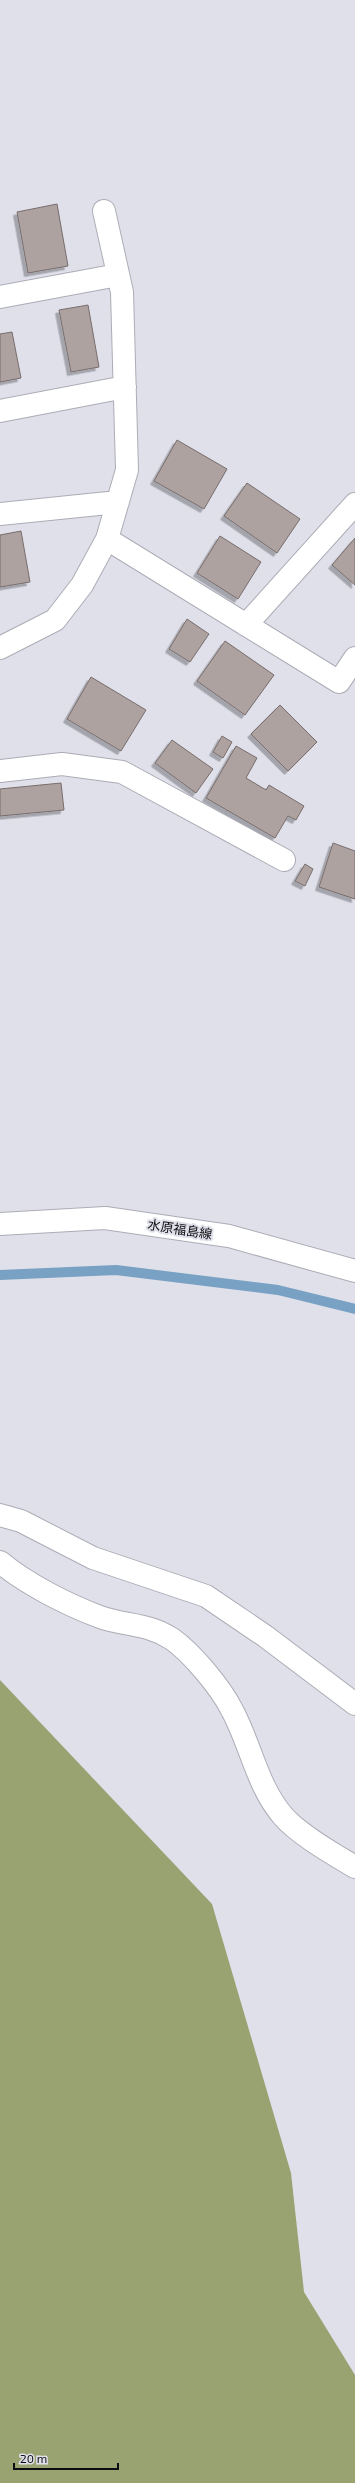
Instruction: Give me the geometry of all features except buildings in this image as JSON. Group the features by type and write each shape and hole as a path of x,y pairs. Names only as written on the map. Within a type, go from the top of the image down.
{"street":[{"path":"0,648 55,620 82,585 107,539 127,470 122,292 104,211"},
{"path":"0,297 118,275"},
{"path":"0,412 125,387"},
{"path":"0,514 118,502"},
{"path":"246,625 355,504"},
{"path":"107,539 339,682 355,658"},
{"path":"0,771 62,764 122,772 284,860"},
{"name":"水原福島線","path":"0,1224 105,1218 230,1236 355,1271"},
{"path":"0,1515 22,1521 93,1558 156,1581 206,1596 265,1636 355,1704"},
{"path":"0,1562 11,1571 66,1602 102,1618 147,1626 172,1639 209,1676 232,1710 257,1773 284,1816 324,1848 355,1867"}],"green space":[{"path":"0,1680 212,1904 291,2173 304,2292 355,2375 355,2483 0,2483"}],"waterway":[{"path":"0,1275 116,1270 278,1290 355,1309"}]}
